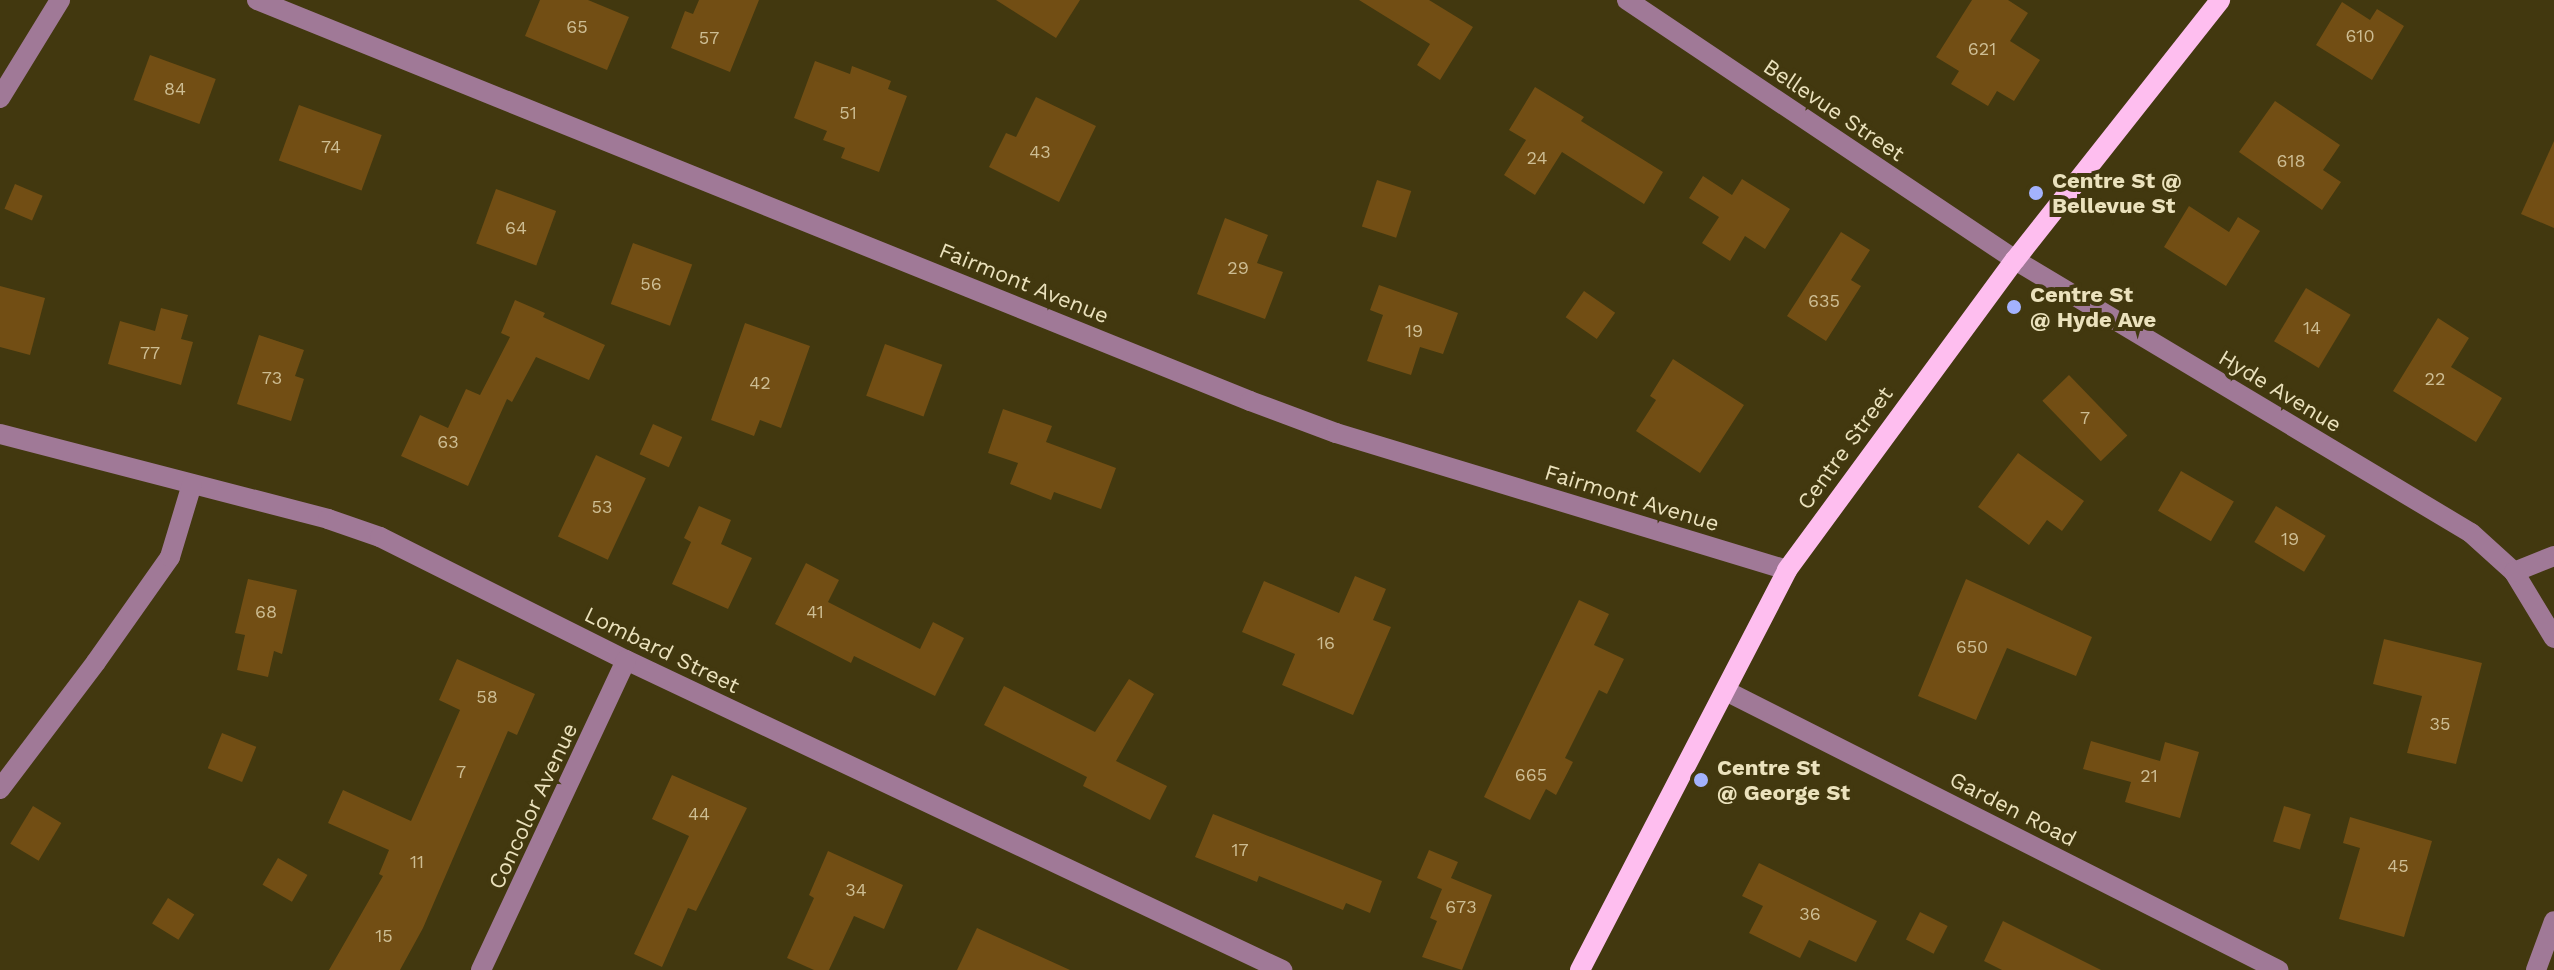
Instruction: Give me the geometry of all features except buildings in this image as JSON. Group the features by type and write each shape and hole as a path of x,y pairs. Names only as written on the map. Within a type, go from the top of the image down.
{"main road":[{"name":"Centre Street","path":"1580,970 1787,570 2015,260 2220,0"}],"street":[{"path":"0,98 60,0"},
{"name":"Fairmont Avenue","path":"257,0 1322,428 1787,570"},
{"name":"Bellevue Street","path":"1627,0 2015,260"},
{"name":"Hyde Avenue","path":"2015,260 2471,533 2514,572 2554,638"},
{"name":"Lombard Street","path":"0,434 328,519 380,537 626,660 1282,970"},
{"path":"0,789 170,557 192,484"},
{"path":"2514,572 2554,556"},
{"name":"Concolor Avenue","path":"481,970 626,660"},
{"name":"Garden Road","path":"1726,691 2278,970"},
{"path":"2536,970 2554,921"}],"place":[{"name":"Centre St @ Bellevue St","path":"2036,193"},
{"name":"Centre St @ Hyde Ave","path":"2014,307"},
{"name":"Centre St @ George St","path":"1701,780"}]}
